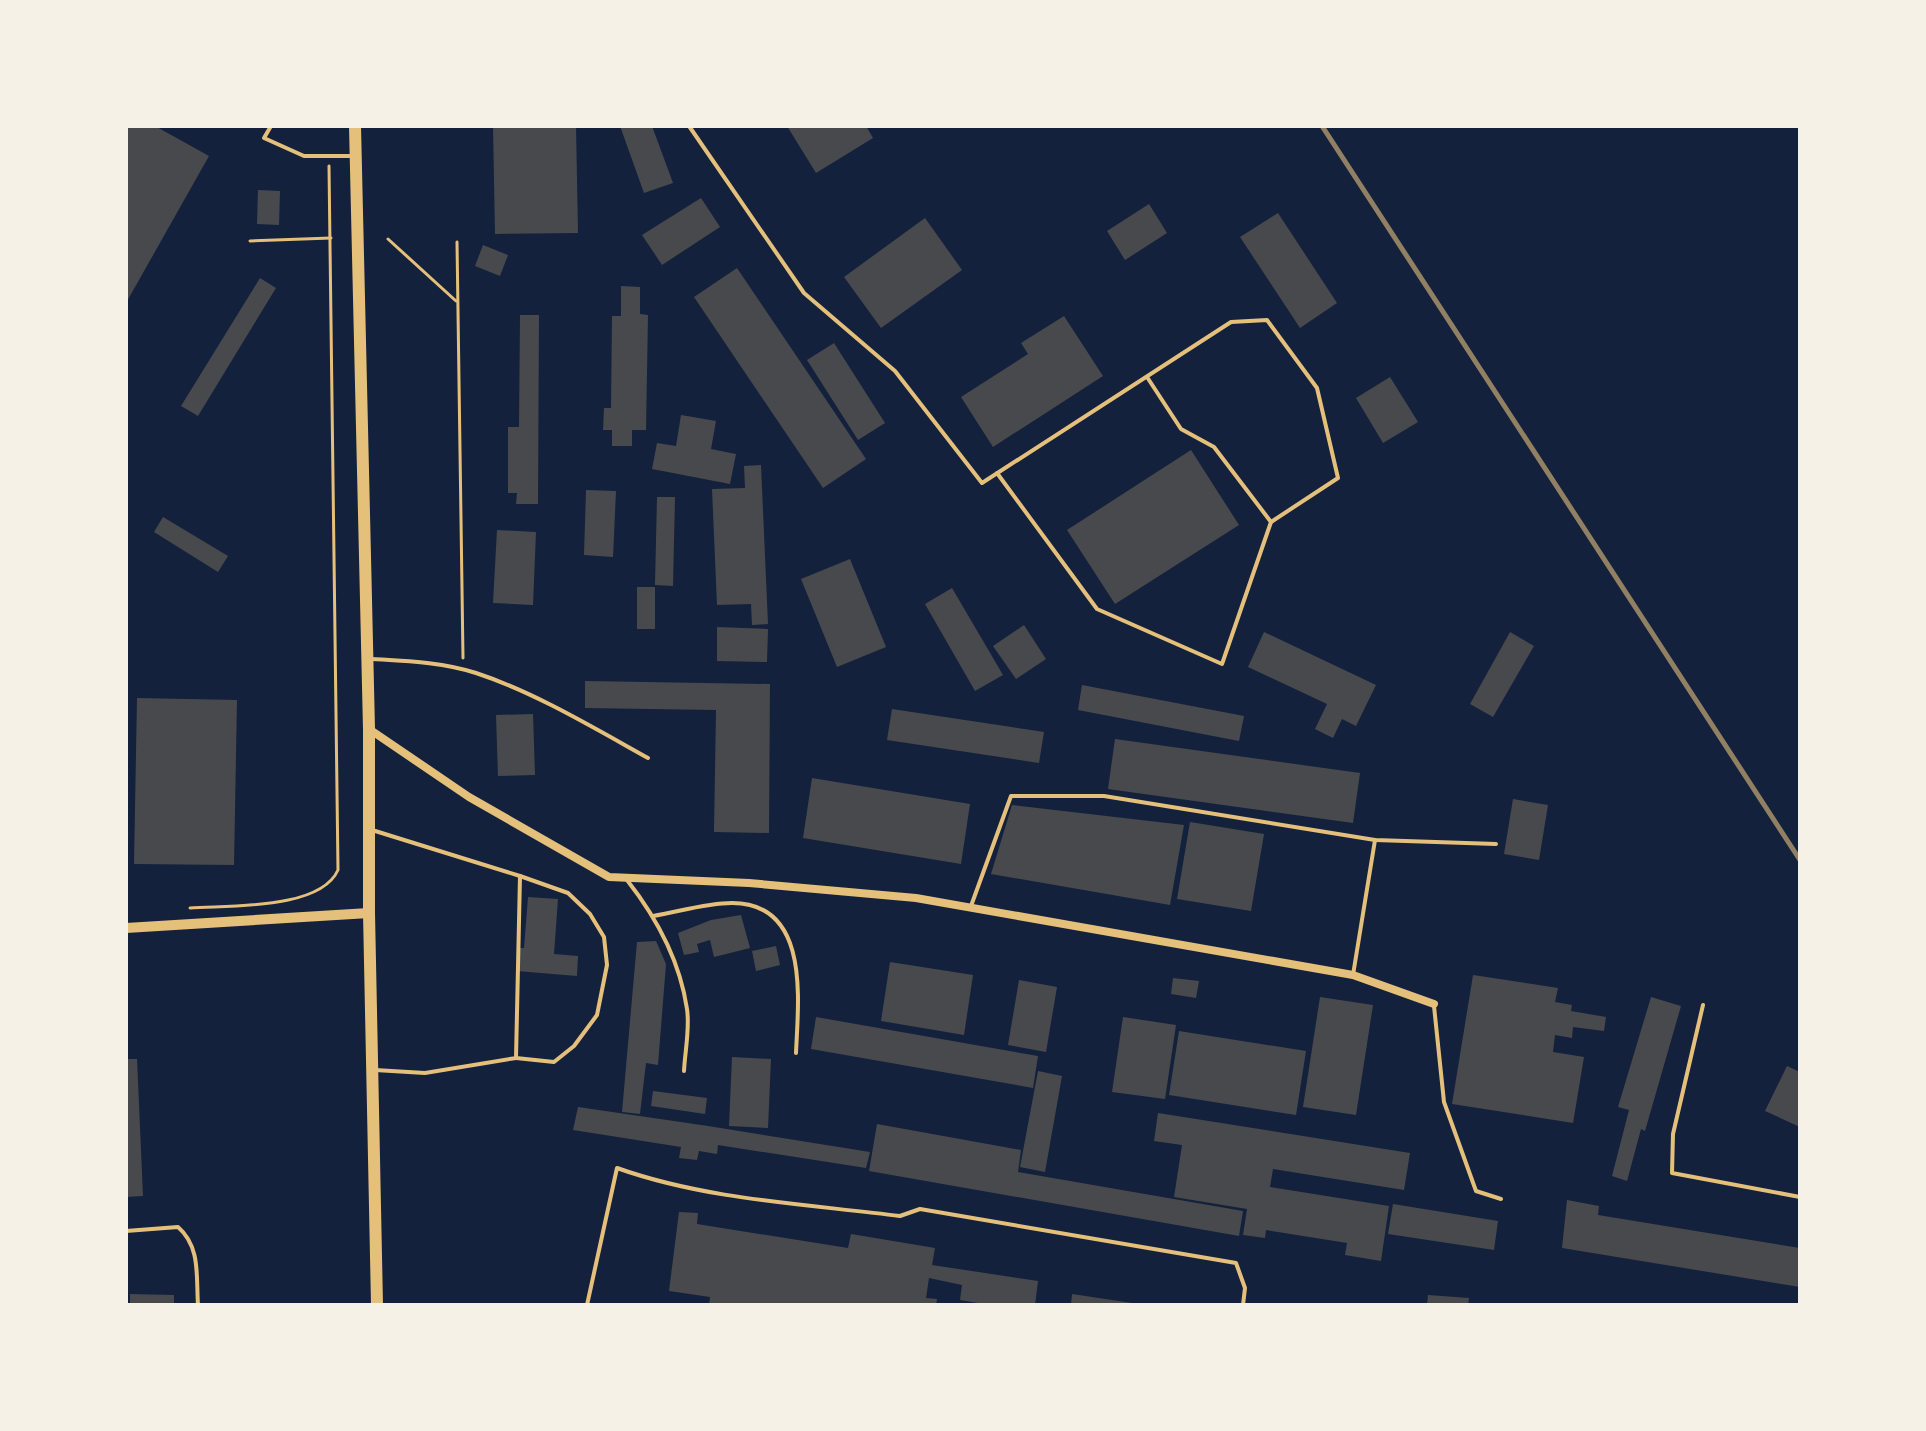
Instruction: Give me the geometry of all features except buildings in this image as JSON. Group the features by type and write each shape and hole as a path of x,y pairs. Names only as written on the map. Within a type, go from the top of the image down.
{"main road":[{"path":"355,126 369,729 369,913 377,1305"}],"street":[{"path":"369,729 469,797 609,877 749,883 916,898 1353,975 1434,1004"},
{"path":"126,928 369,913"}],"lane":[{"path":"271,126 264,138 304,156 357,156"},
{"path":"689,126 804,293 895,371 982,483 997,473 1147,377 1231,322 1267,320 1317,388 1338,478 1271,522 1222,664 1097,609 997,473"},
{"path":"1147,377 1181,429 1214,447 1271,522"},
{"path":"367,659 427,663 476,673 561,710 648,758"},
{"path":"970,908 1011,796 1104,796 1375,840 1496,844"},
{"path":"370,830 568,893 590,914 604,937 607,965 597,1015 574,1046 554,1062 516,1058 425,1073 373,1070"},
{"path":"1353,975 1375,840"},
{"path":"516,1058 520,876"},
{"path":"625,878 653,916 671,954 687,1010 684,1071"},
{"path":"653,916 733,903 757,909 776,921 793,948 799,979 796,1053"},
{"path":"1434,1004 1444,1102 1476,1191 1501,1199"},
{"path":"1703,1005 1673,1134 1672,1173 1800,1197"},
{"path":"587,1305 617,1168 656,1182 697,1191 900,1216 920,1209 1236,1263 1245,1288 1243,1305"},
{"path":"126,1231 178,1227 189,1237 195,1256 198,1305"}],"path":[{"path":"189,908 299,899 318,892 333,881 338,870 328,156"},
{"path":"250,241 331,238"},
{"path":"388,239 458,303"},
{"path":"457,242 463,670"}],"railway":[{"path":"1322,126 1800,860"}]}
